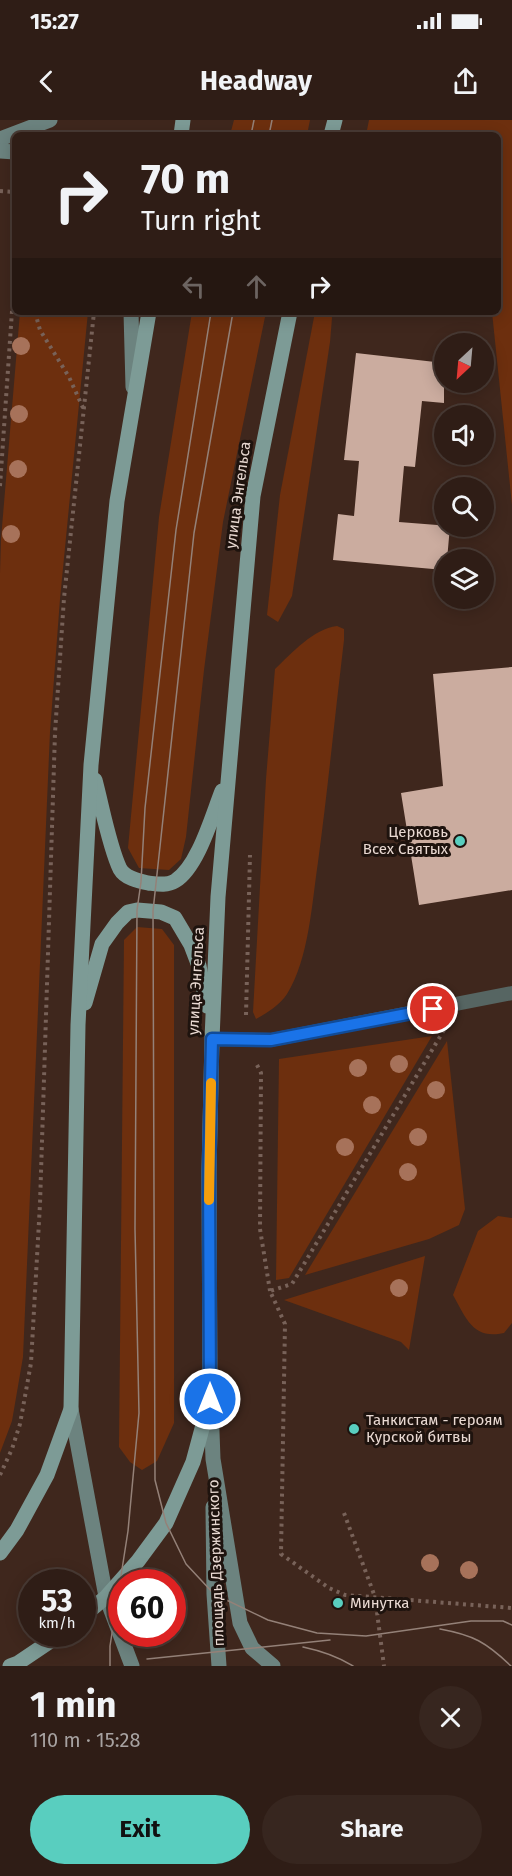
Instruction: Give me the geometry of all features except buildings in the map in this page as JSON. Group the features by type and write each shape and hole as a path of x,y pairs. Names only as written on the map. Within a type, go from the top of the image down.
{"main road":[{"path":"0,1553 17,1530 46,1475 71,1409 78,1025 91,765 117,501 148,315"},
{"name":"улица Энгельса","path":"96,1605 138,1561 166,1523 193,1462 210,1399 209,1172 218,897 253,496 289,315"},
{"path":"91,765 121,870 125,876 141,882 164,885 175,881 186,871 199,850 228,774"},
{"path":"78,1025 102,944 117,923 128,912 137,910 161,912 175,918 191,945 199,966 206,997 212,1039"},
{"path":"10,1666 42,1647"}],"street":[{"path":"18,132 50,120"},
{"path":"131,315 133,401"},
{"path":"210,1399 213,1459 240,1623 252,1648 273,1666"},
{"path":"71,1409 106,1597 132,1666"},
{"name":"площадь Дзержинского","path":"213,1459 214,1594 219,1666"}],"lane":[{"path":"212,1039 271,1040 512,993"}],"path":[{"path":"0,486 12,310"},
{"path":"36,315 40,330 69,377 85,411"},
{"path":"0,1475 20,1424 31,1363 40,1204 55,733 64,598 85,411 93,315"},
{"path":"250,851 245,1041 261,1073 260,1229 270,1291 285,1324 281,1554 329,1588 345,1595 512,1608"},
{"path":"270,1291 292,1284 441,1038 456,1004"},
{"path":"344,1513 375,1597 384,1666"}],"shaded area":[{"path":"234,120 310,120 308,132 231,132"},
{"path":"369,120 512,120 512,505 492,315 501,315 501,132 367,132"},
{"path":"20,315 88,315 60,599 50,732 23,1357 12,1421 0,1453 0,573"},
{"path":"192,315 265,315 223,522 186,837 181,859 169,870 139,868 128,848 159,517"},
{"path":"314,315 332,315 330,342 292,596 278,622 267,615 280,495"},
{"path":"337,626 344,629 344,640 322,834 305,947 287,994 277,1005 256,1019 253,1012 266,779 275,669 311,637"},
{"path":"137,927 162,929 174,945 174,1423 157,1461 142,1470 130,1462 119,1447 124,940"},
{"path":"432,1036 289,1278 276,1280 279,1059"},
{"path":"447,1041 465,1209 459,1225 429,1239 305,1275"},
{"path":"498,1216 512,1218 512,1323 504,1333 493,1334 478,1330 472,1325 453,1295 478,1231"},
{"path":"425,1256 409,1350 401,1342 284,1300"}],"tram line":[{"path":"252,132 254,120"},
{"path":"270,132 272,120"},
{"path":"110,1666 110,1646 128,1531 139,1413 135,1229 137,910 145,808 176,530 211,315"},
{"path":"232,315 194,533 153,911 155,1480 166,1523 186,1564 214,1594 268,1620 317,1633 366,1636 471,1621 503,1621 512,1625"},
{"path":"440,1629 462,1634 478,1641 511,1666"},
{"path":"147,1659 330,1640"},
{"path":"303,1647 329,1654 353,1666"}],"slow traffic":[{"path":"209,1200 211,1083"}],"place":[{"name":"Церковь Всех Святых","path":"460,841"},
{"name":"Танкистам - героям Курской битвы","path":"354,1429"},
{"name":"Минутка","path":"338,1603"}],"route":[{"path":"210,1399 209,1172 212,1039 271,1040 433,1009"}]}
